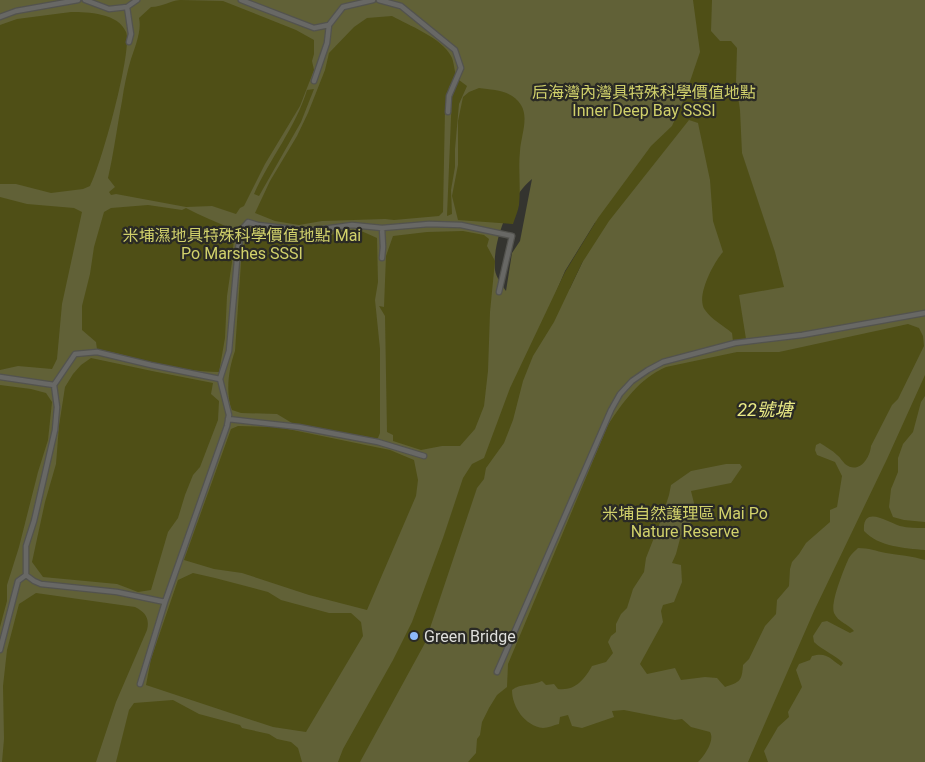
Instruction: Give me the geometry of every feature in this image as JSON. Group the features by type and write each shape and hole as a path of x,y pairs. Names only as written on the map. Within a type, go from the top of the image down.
{"lane":[{"path":"0,17 26,9 78,0"},
{"path":"85,0 109,8 127,7 137,0"},
{"path":"242,0 314,28 329,26"},
{"path":"314,82 327,43 329,26 343,6 373,0"},
{"path":"379,0 401,6 456,50 461,68 449,96 448,112"},
{"path":"127,7 132,34 129,42"},
{"path":"140,684 165,602 229,416 220,379 229,350 231,314 242,229 248,222 258,225 309,231 352,225 382,228 429,224 461,225 512,236 499,292"},
{"path":"382,228 382,258"},
{"path":"497,672 611,410 620,394 640,375 663,362 732,343 802,335 925,313"},
{"path":"26,575 26,546 39,503 55,430 57,407 54,385 75,354 97,352 220,379"},
{"path":"0,377 54,385"},
{"path":"228,419 299,427 378,442 424,456"},
{"path":"26,575 41,584 117,592 165,602"},
{"path":"0,650 18,581 26,575"}],"green space":[{"path":"0,0 925,0 925,762 0,762","holes":["532,179 520,241 512,253 506,291 495,270 496,246 510,208 524,187","596,221 582,263 570,288 551,304 565,271"]}],"water":[{"path":"180,0 223,1 296,30 314,40 312,61 314,70 300,106 265,164 244,206 236,214 212,206 186,207 116,194 111,195 109,192 115,187 108,178 126,80 139,33 139,18 151,7"},
{"path":"693,0 712,0 711,31 720,41 731,41 737,48 736,82 740,110 742,153 775,252 784,287 739,295 746,339 733,341 732,333 705,310 702,297 704,289 715,263 723,252 713,221 710,180 698,123 689,120 609,221 582,263 554,322 533,356 523,381 513,420 504,443 486,468 484,479 477,488 425,643 360,762 338,762 343,749 412,622 463,478 472,464 484,458 510,388 565,272 598,218 651,146 672,126 684,99 700,52"},
{"path":"71,12 94,13 110,17 122,26 126,32 127,43 121,83 95,174 90,186 83,189 51,193 16,184 0,184 0,25 17,19"},
{"path":"392,16 440,43 447,49 453,60 456,75 449,87 445,109 443,212 439,216 394,220 322,221 299,225 275,221 255,213 270,181 297,136 308,113 325,70 329,53 354,27 367,18"},
{"path":"459,80 467,86 459,104 455,167 451,190 452,214 447,216 452,93"},
{"path":"479,88 497,90 513,96 523,110 524,121 519,158 519,205 513,224 458,220 452,196 458,165 458,121 463,97"},
{"path":"314,89 301,122 259,196 254,194 290,130 307,90"},
{"path":"0,197 27,204 74,208 82,212 62,304 57,359 52,369 18,366 0,370"},
{"path":"148,205 182,210 186,208 232,229 234,237 232,262 227,296 225,338 219,372 172,367 97,349 96,342 82,330 82,306 94,247 104,212 111,208"},
{"path":"349,230 359,230 377,238 378,282 375,300 380,349 380,433 378,438 371,441 297,426 277,414 241,413 232,410 229,396 229,380 235,351 242,248 246,241 256,237 263,239 279,236 328,235"},
{"path":"463,231 484,235 489,239 487,246 495,261 484,406 475,429 460,446 442,446 421,450 393,441 393,435 387,432 385,316 379,306 384,307 386,256 393,236 427,232"},
{"name":"22號塘","path":"908,324 919,328 923,336 924,346 863,464 855,468 850,467 820,443 816,445 817,455 835,462 842,476 837,507 830,510 830,522 806,543 792,562 789,586 777,600 776,614 765,626 749,659 743,665 739,680 725,687 717,678 705,677 681,680 675,668 647,674 640,664 663,622 661,611 663,605 674,602 682,582 681,565 672,563 681,535 689,530 694,503 691,491 731,483 742,467 740,464 726,464 691,471 671,485 661,520 646,558 644,572 633,589 627,608 621,614 616,624 616,632 608,642 613,653 606,662 592,666 578,684 569,688 558,689 554,684 546,685 542,681 519,686 512,690 514,703 525,720 543,728 559,724 560,717 568,715 572,726 582,728 614,717 612,711 624,710 675,720 682,719 691,727 710,732 710,743 698,762 468,762 476,753 477,739 489,708 497,695 507,687 508,664 608,425 626,399 640,384 666,367 737,352 779,352"},
{"path":"91,358 213,383 211,394 219,401 218,420 200,467 193,475 178,518 168,532 151,590 138,592 117,584 43,577 32,562 45,502 56,464 65,387 81,365"},
{"path":"925,375 925,396 921,402 913,432 903,444 898,458 898,472 891,489 889,507 893,517 925,522 925,528 903,527 871,516 864,523 864,531 884,544 925,550 925,560 862,548 858,548 851,555 838,586 833,608 838,619 854,631 850,633 827,621 822,622 813,636 814,642 843,663 841,666 828,656 821,655 812,656 810,660 799,664 796,670 802,687 788,712 789,717 778,727 764,751 768,762 748,762 814,611"},
{"path":"0,385 46,393 52,402 48,440 7,585 7,601 0,627"},
{"path":"238,426 278,427 390,450 414,460 418,480 416,496 367,610 309,595 242,573 214,569 184,560 231,429"},
{"path":"193,573 268,592 281,600 329,613 351,613 361,622 363,636 306,732 273,727 146,685 151,659 178,580"},
{"path":"36,593 135,607 144,613 147,619 147,630 116,702 96,762 2,762 4,739 3,686 7,650 19,604"},
{"path":"173,700 199,714 291,742 298,748 302,762 116,762 129,710 134,703"}],"place":[{"name":"Green Bridge","path":"414,636"}],"park label":[{"name":"后海灣內灣具特殊科學價值地點 Inner Deep Bay SSSI","path":"644,101"},
{"name":"米埔濕地具特殊科學價值地點 Mai Po Marshes SSSI","path":"242,244"},
{"name":"米埔自然護理區 Mai Po Nature Reserve","path":"685,522"}]}
